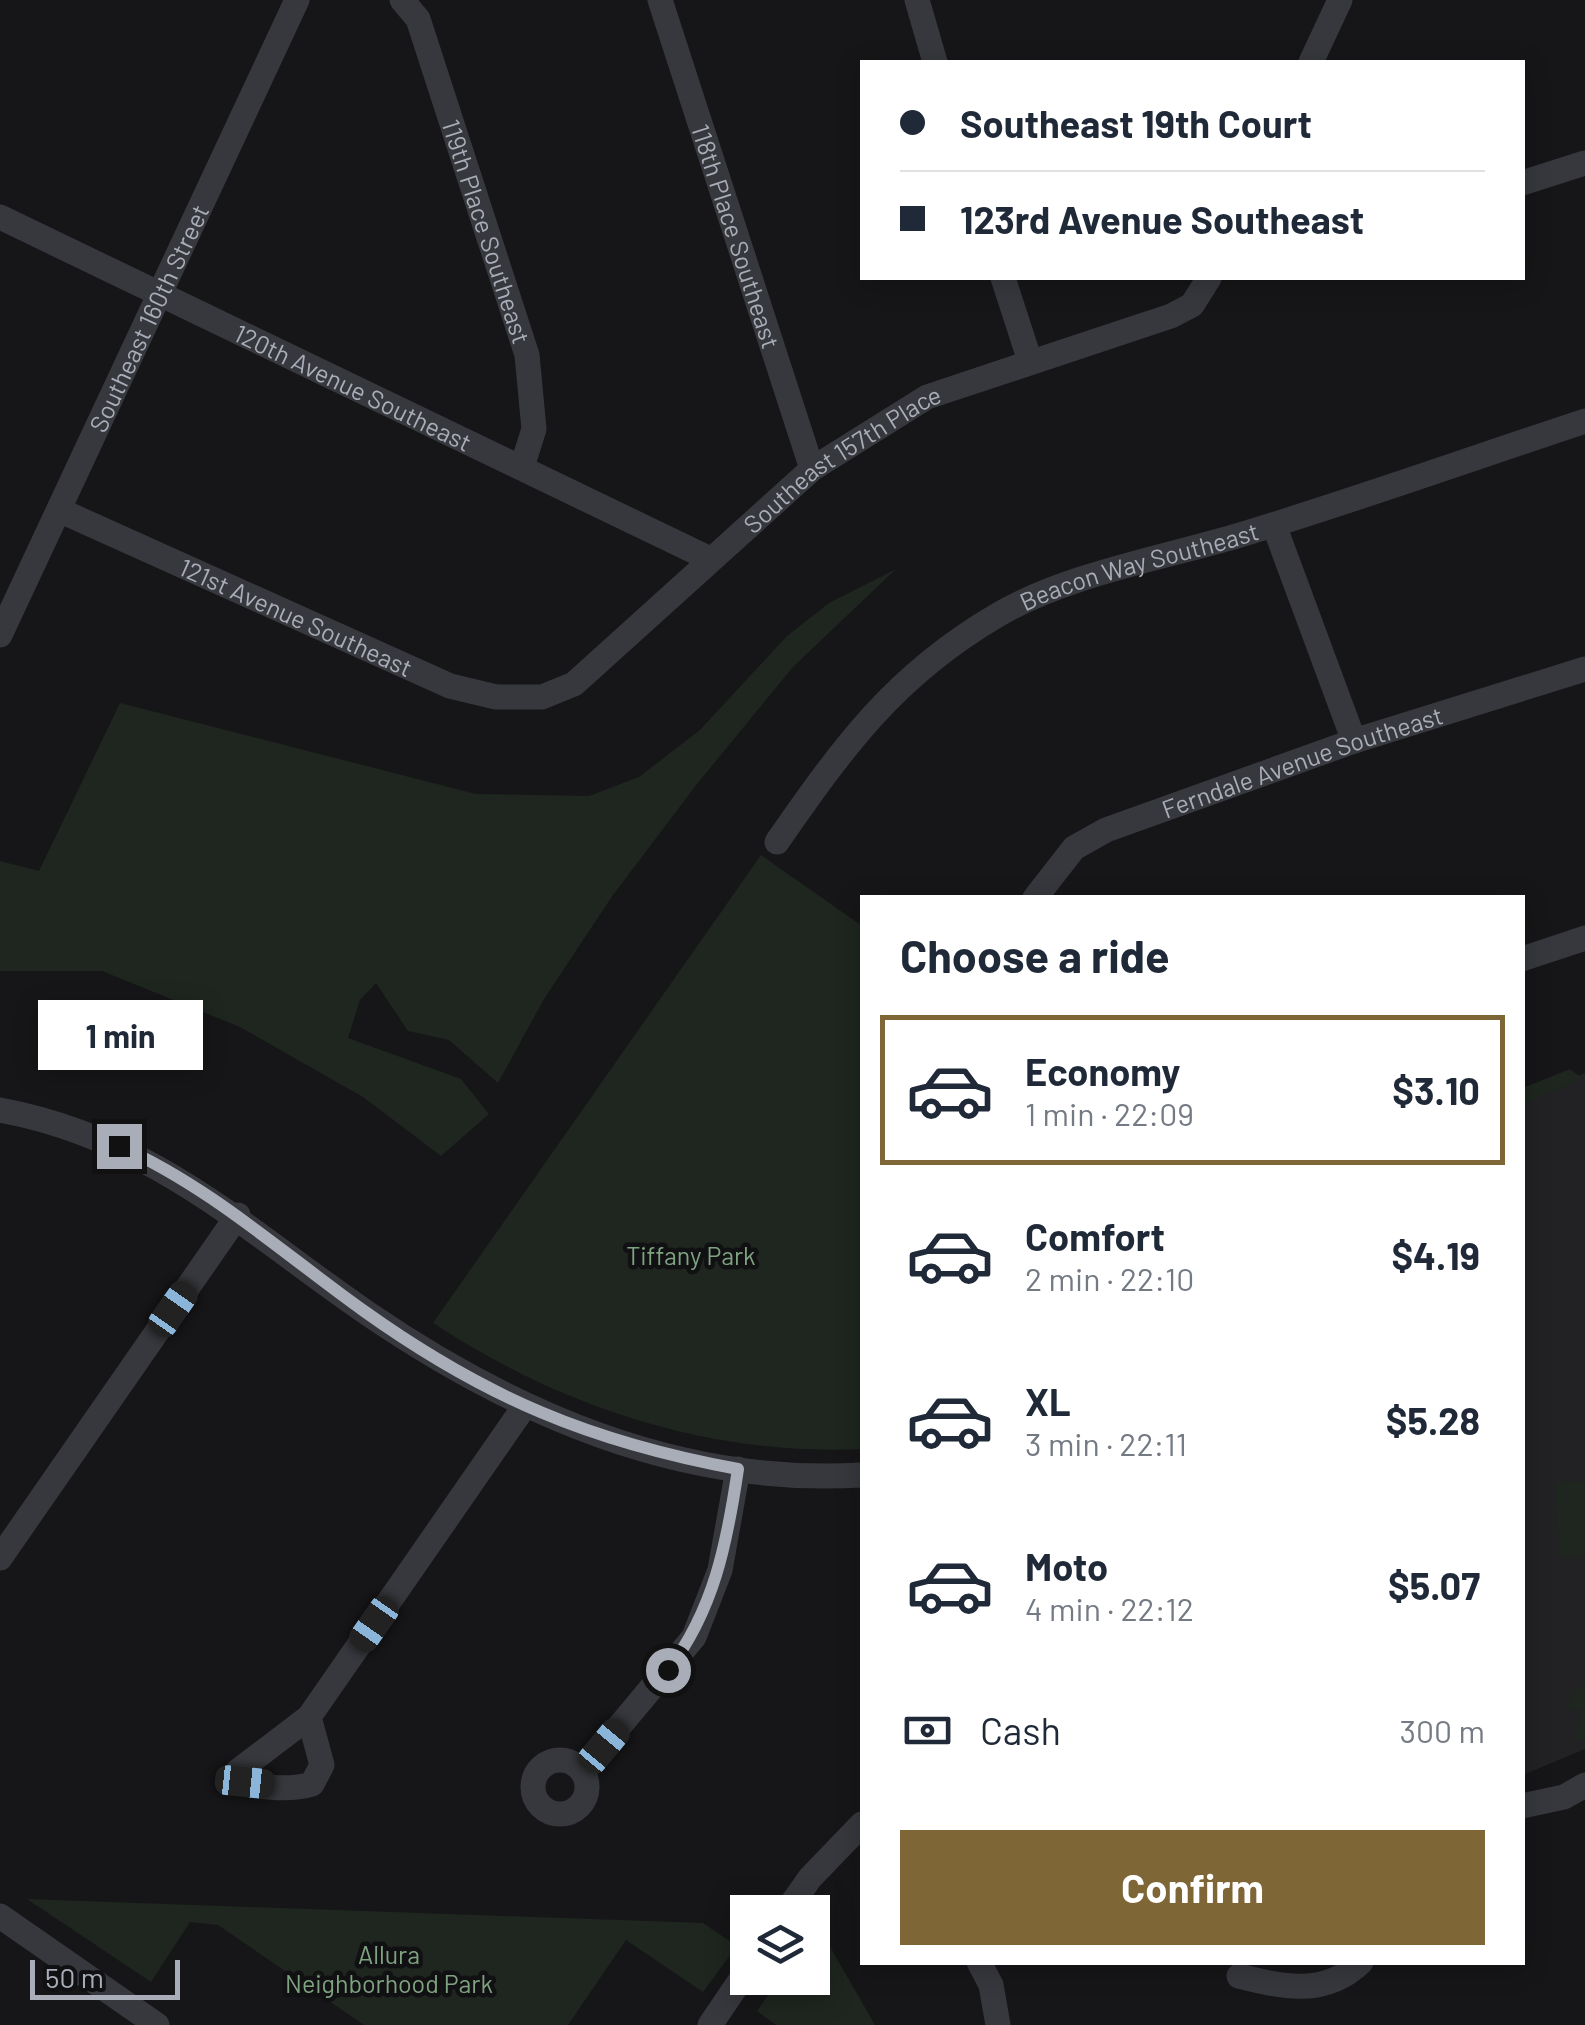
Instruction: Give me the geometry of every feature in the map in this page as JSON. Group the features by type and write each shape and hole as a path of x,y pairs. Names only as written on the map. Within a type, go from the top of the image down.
{"street":[{"name":"Southeast 160th Street","path":"0,635 296,0"},
{"name":"119th Place Southeast","path":"402,0 418,19 527,355 534,429 522,467"},
{"name":"118th Place Southeast","path":"660,0 812,469"},
{"path":"917,0 934,60"},
{"path":"1312,60 1340,0"},
{"path":"1525,182 1585,163"},
{"name":"120th Avenue Southeast","path":"0,217 708,558"},
{"path":"1004,280 1030,361"},
{"name":"Southeast 157th Place","path":"542,697 574,684 604,662 708,558 812,469 927,396 1192,305 1207,280"},
{"name":"Beacon Way Southeast","path":"777,842 849,738 930,660 998,614 1052,591 1274,524 1585,421"},
{"name":"121st Avenue Southeast","path":"59,510 450,686 496,697 542,697"},
{"path":"1274,524 1354,741"},
{"name":"Ferndale Avenue Southeast","path":"1036,892 1074,848 1106,830 1354,741 1585,670"},
{"path":"1525,957 1585,938"},
{"path":"0,1110 97,1136 141,1156 238,1216 366,1312 524,1407 608,1440 738,1469 860,1475"},
{"path":"0,1558 238,1216"},
{"path":"309,1716 524,1407"},
{"path":"582,1771 694,1637 720,1570 738,1469"},
{"path":"1525,1805 1564,1798 1585,1786"},
{"path":"798,1895 860,1826"},
{"path":"0,1916 157,2025"},
{"path":"981,1965 991,1985 998,2025"},
{"path":"1239,1976 1307,1989 1342,1978 1358,1965"},
{"path":"710,2025 731,1995"}],"shaded area":[{"path":"1585,1073 1585,1749 1525,1774 1525,1097"}],"green space":[{"path":"896,569 793,667 697,784 613,895 544,999 498,1083 449,1040 408,1031 376,983 360,1000 348,1038 461,1079 489,1114 441,1156 363,1097 240,1027 102,971 0,971 0,861 39,871 120,703 476,794 589,796 639,777 700,730 787,636 829,603"},
{"name":"Tiffany Park","path":"761,855 860,925 860,1449 748,1444 637,1420 532,1379 433,1323"},
{"path":"1570,1069 1582,1078 1525,1104 1525,1087"},
{"path":"1585,1481 1585,1556 1560,1558 1555,1483"},
{"path":"1585,1683 1585,1737 1572,1743 1583,1711 1566,1708 1578,1687"},
{"name":"Allura Neighborhood Park","path":"27,1899 703,1923 730,1941 730,1955 703,1992 626,1940 568,2025 364,2025 218,1925 190,1922 151,1982"},
{"path":"830,1947 875,2025 776,2025 757,2011 768,1995 830,1995"}],"route":[{"path":"119,1146 238,1216 366,1312 524,1407 608,1440 738,1469 720,1570 694,1637 668,1670"}]}
